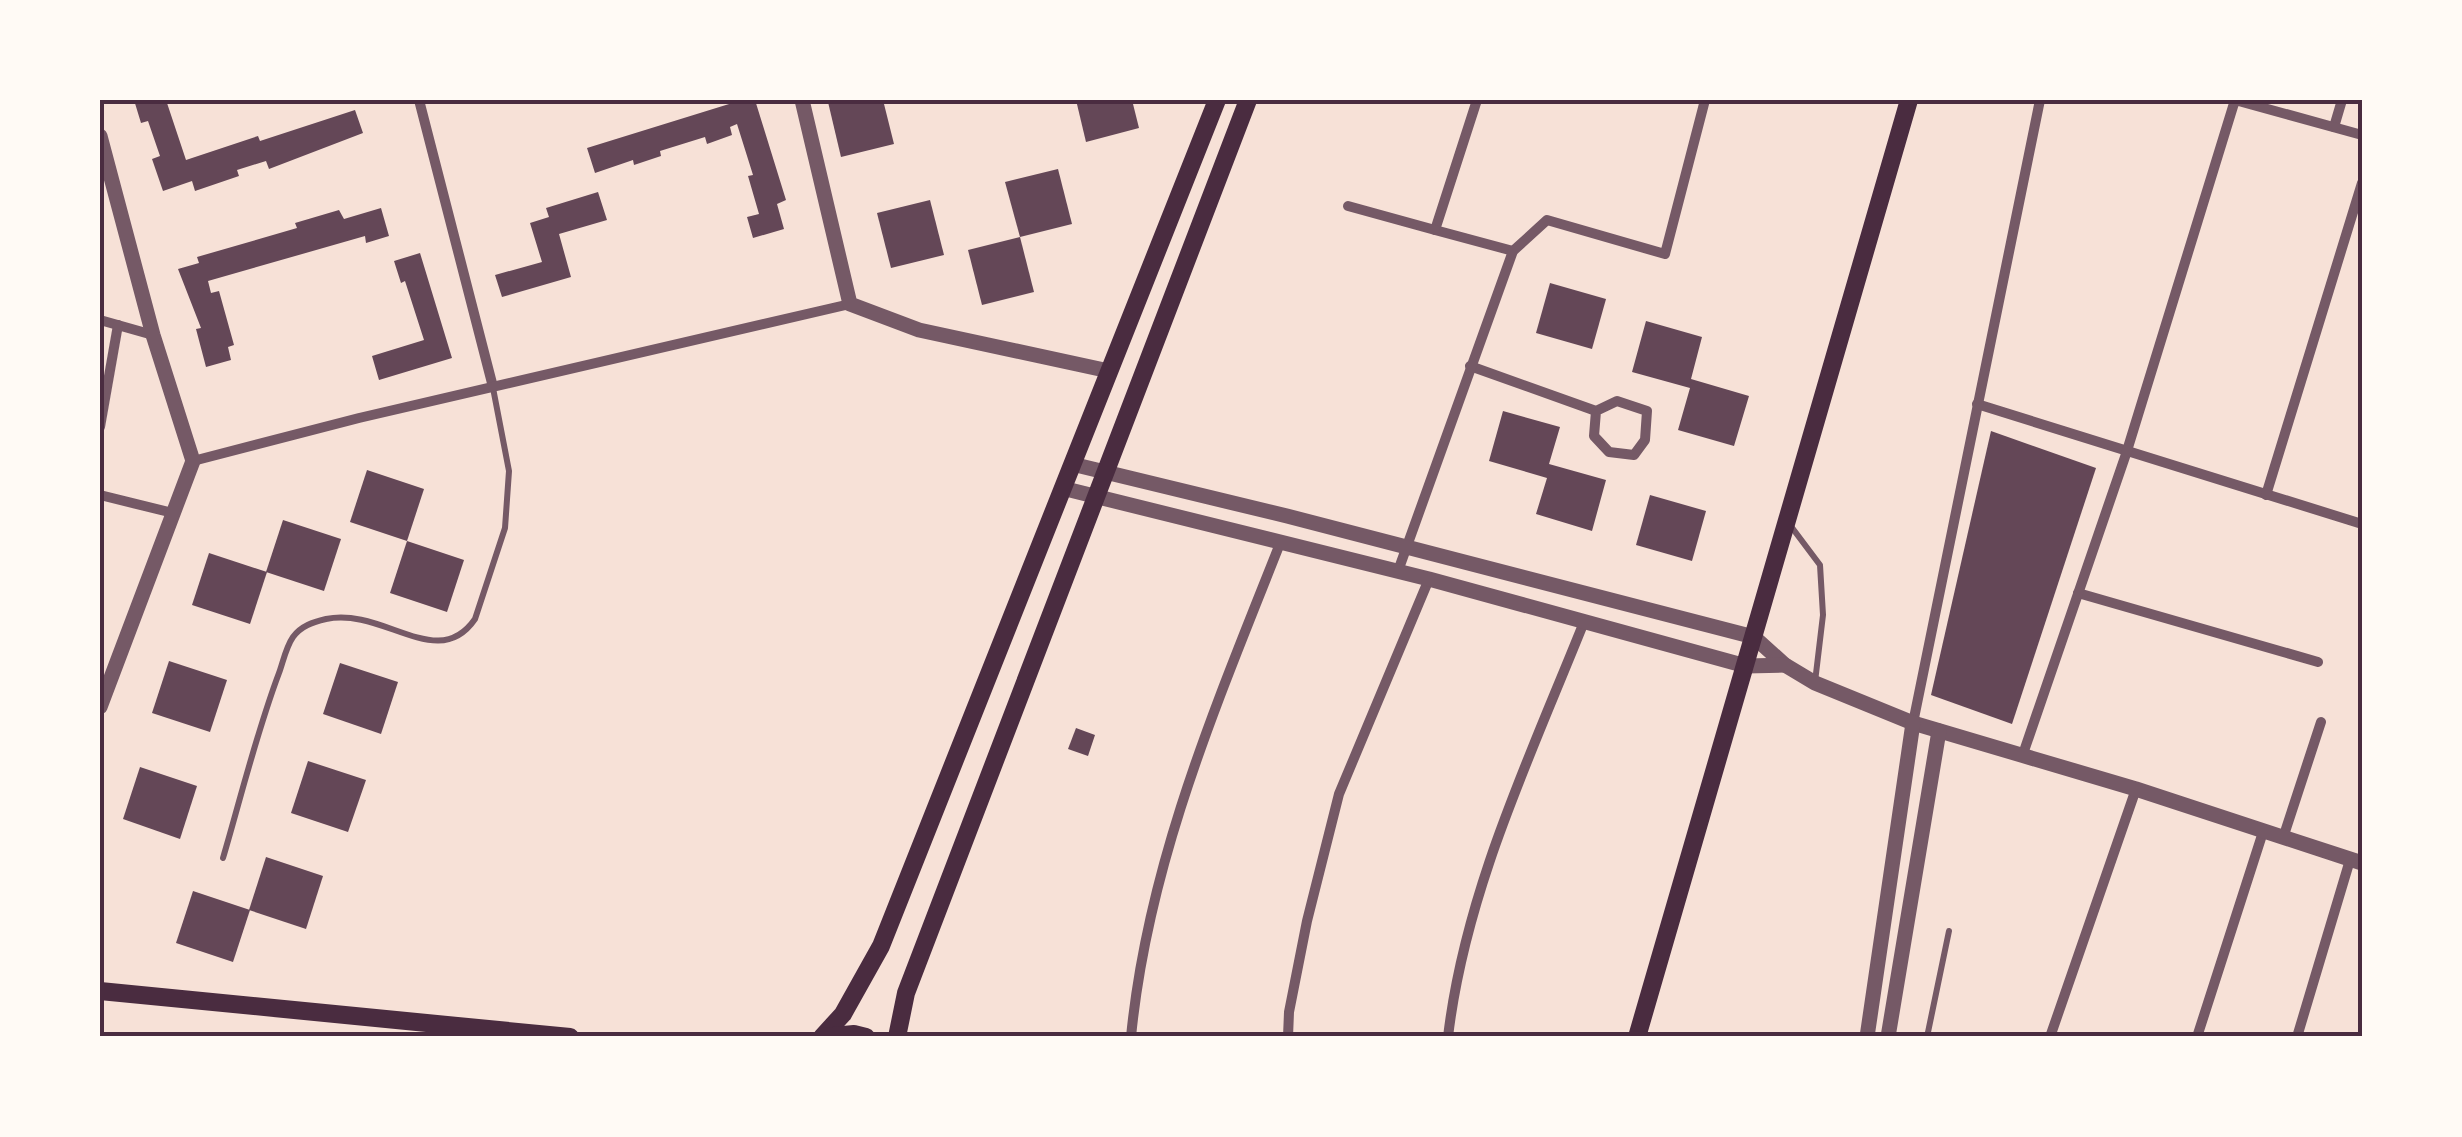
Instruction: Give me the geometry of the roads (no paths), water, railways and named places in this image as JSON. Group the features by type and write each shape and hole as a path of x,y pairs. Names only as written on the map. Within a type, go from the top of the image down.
{"main road":[{"path":"822,1037 844,1014 881,946 1217,100"},
{"path":"898,1037 906,992 1248,100"},
{"path":"1637,1037 1909,100"},
{"path":"100,990 570,1037"},
{"path":"822,1037 866,1037"}],"street":[{"path":"419,100 493,386"},
{"path":"802,100 850,304"},
{"path":"1435,230 1477,100"},
{"path":"1398,571 1513,250 1547,220 1665,254 1705,100"},
{"path":"1868,1037 1912,723 2040,100"},
{"path":"2022,754 2126,451 2236,100 2362,135"},
{"path":"2334,127 2342,100"},
{"path":"100,136 153,334 193,461 100,707"},
{"path":"2266,495 2362,183"},
{"path":"1348,206 1513,250"},
{"path":"193,461 493,386 850,304 918,330 1109,371"},
{"path":"100,320 153,334"},
{"path":"100,427 118,325"},
{"path":"1470,366 1596,411 1617,401 1647,410 1646,440 1634,455 1609,452 1594,436 1596,411"},
{"path":"1977,404 2362,524"},
{"path":"1072,464 1754,637 1785,666 1815,683 1912,723 2136,789 2356,861 2297,1037"},
{"path":"1062,488 1429,579 1746,666 1785,666"},
{"path":"100,495 174,513"},
{"path":"1132,1037 1153,897 1188,779 1280,542"},
{"path":"1288,1037 1308,921 1339,794 1429,579"},
{"path":"2078,593 2318,662"},
{"path":"1448,1037 1467,934 1500,830 1584,622"},
{"path":"2283,838 2321,722"},
{"path":"1888,1037 1939,731"},
{"path":"2050,1037 2136,789"},
{"path":"2197,1037 2263,832"}],"lane":[{"path":"223,858 267,704 292,638 308,624 354,617 434,644 452,640 466,631 474,619 505,528 509,472 493,386"},
{"path":"1788,521 1820,564 1823,615 1815,683"},
{"path":"1927,1037 1949,931"}]}
